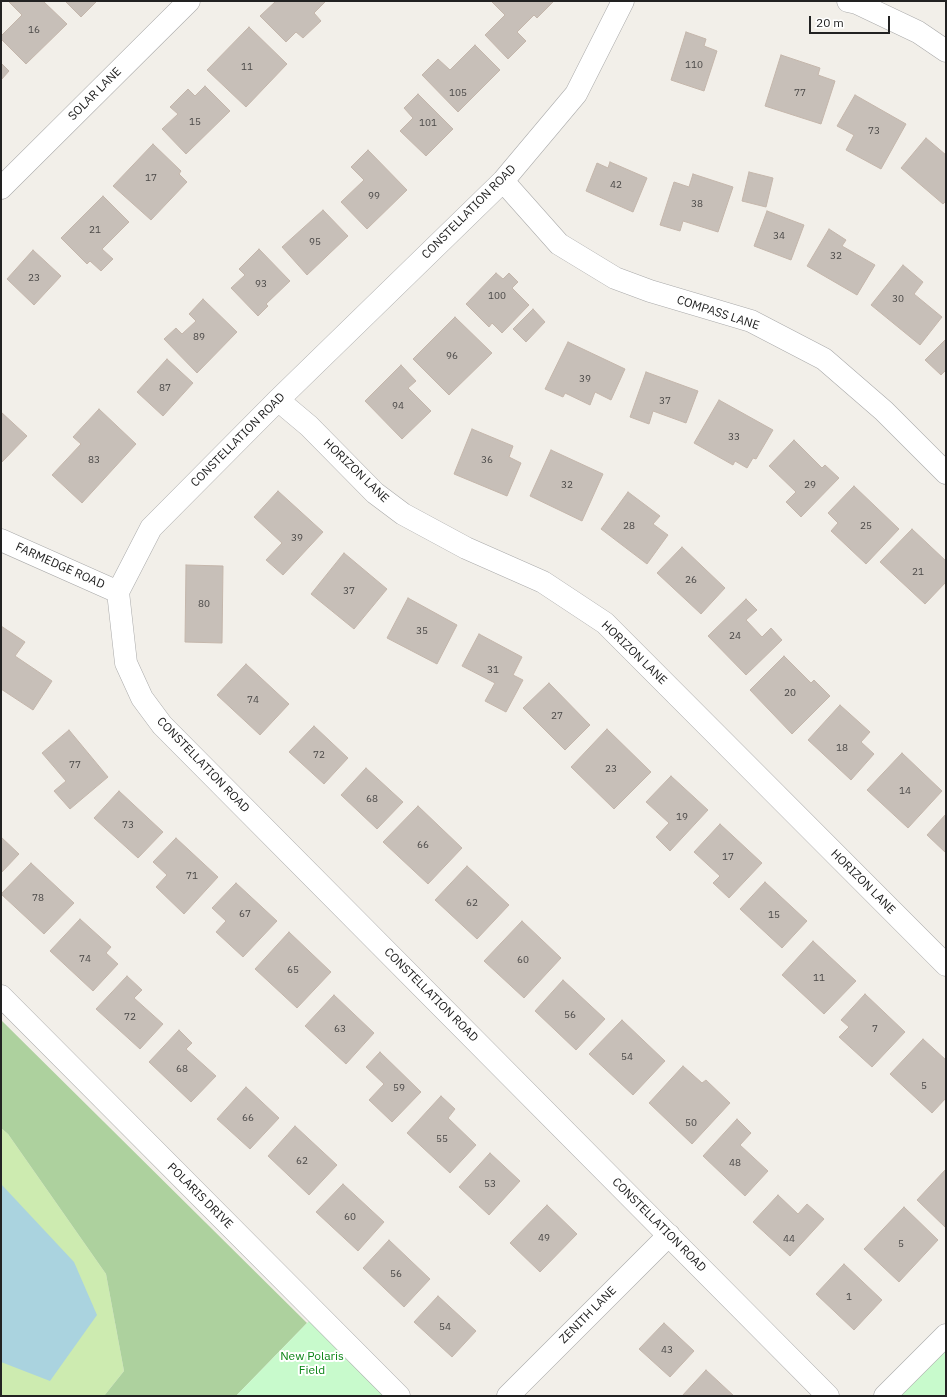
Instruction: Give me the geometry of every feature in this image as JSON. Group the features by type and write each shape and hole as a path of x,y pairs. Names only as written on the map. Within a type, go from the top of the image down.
{"street":[{"name":"SOLAR LANE","path":"1,188 190,1"},
{"name":"CONSTELLATION ROAD","path":"623,1 576,94 502,182 278,400 151,528 118,592 126,663 142,698 162,725 828,1396"},
{"path":"848,1 857,3 918,32 946,51"},
{"name":"COMPASS LANE","path":"502,182 559,244 615,278 650,292 751,321 824,359 884,411 946,473"},
{"name":"HORIZON LANE","path":"278,400 309,426 375,493 403,514 466,548 543,582 605,624 946,965"},
{"name":"FARMEDGE ROAD","path":"1,540 118,592"},
{"name":"POLARIS DRIVE","path":"1,996 399,1396"},
{"name":"ZENITH LANE","path":"508,1396 669,1235"},
{"path":"885,1396 946,1335"}],"green space":[{"path":"1,1020 307,1323 236,1396 104,1396 124,1371 106,1274 8,1134 1,1128"},
{"path":"1,1128 8,1134 106,1274 124,1371 104,1396 1,1396"},
{"name":"New Polaris Field","path":"312,1318 390,1396 236,1396"},
{"path":"946,1333 946,1396 882,1396"}],"water":[{"path":"1,1184 74,1262 97,1315 50,1381 1,1362"}],"building":[{"path":"43,1 67,24 26,64 1,39 1,36 22,15 9,2"},
{"path":"65,1 97,1 81,17"},
{"path":"276,1 326,1 314,13 321,21 303,38 296,32 286,42 260,16"},
{"path":"491,1 554,1 537,18 534,15 517,32 526,41 508,59 485,35 505,15"},
{"path":"249,27 287,64 246,107 207,70"},
{"path":"686,32 706,39 704,46 717,51 704,91 671,80"},
{"path":"475,45 500,70 458,112 422,75 438,59 450,70"},
{"path":"781,55 820,68 818,75 835,81 821,124 765,106"},
{"path":"1,63 9,71 1,80"},
{"path":"205,86 230,111 186,154 162,129 178,114 170,107 188,89 195,96"},
{"path":"418,94 453,129 426,156 400,131 413,118 404,108"},
{"path":"855,95 906,124 881,169 846,150 854,135 837,126"},
{"path":"926,138 946,155 946,201 943,204 901,168"},
{"path":"153,144 181,171 179,174 187,182 151,220 113,186"},
{"path":"368,150 407,190 367,229 341,202 364,180 351,167"},
{"path":"610,162 647,178 633,212 586,191 597,163 608,168"},
{"path":"749,172 773,178 766,207 742,201"},
{"path":"693,174 733,187 718,232 683,221 680,231 660,225 674,182 689,187"},
{"path":"103,196 129,222 102,249 113,259 101,271 90,261 87,264 61,238"},
{"path":"323,210 348,236 307,275 282,247"},
{"path":"767,211 804,225 791,260 754,246"},
{"path":"829,229 846,240 842,246 875,265 857,295 807,266"},
{"path":"259,249 290,281 266,304 268,306 258,316 231,288 245,275 239,269"},
{"path":"33,250 61,276 34,305 7,279"},
{"path":"903,265 923,282 914,294 942,317 920,345 871,305"},
{"path":"496,273 503,279 509,273 518,282 512,288 529,305 502,333 492,323 489,327 466,304"},
{"path":"203,299 237,332 197,373 164,339 176,328 182,334 196,321 189,314"},
{"path":"533,309 545,322 526,342 513,329"},
{"path":"455,317 492,353 449,395 413,359"},
{"path":"946,339 946,370 941,375 925,360"},
{"path":"568,342 625,369 611,400 595,392 590,405 565,393 563,397 545,389"},
{"path":"167,359 193,383 163,416 137,392"},
{"path":"401,365 416,381 408,388 431,411 402,439 365,401"},
{"path":"646,372 698,391 686,423 653,411 649,424 630,417"},
{"path":"719,400 773,430 756,459 753,458 747,468 735,461 733,465 694,443"},
{"path":"99,409 136,444 82,503 52,475 81,444 73,437"},
{"path":"1,412 27,436 2,462 1,462"},
{"path":"472,429 513,446 509,457 521,463 507,496 454,474"},
{"path":"794,440 822,468 825,465 839,478 801,517 786,502 796,492 769,466"},
{"path":"551,450 603,474 582,521 530,496"},
{"path":"854,486 899,529 866,564 831,531 838,523 828,513"},
{"path":"278,491 323,532 283,575 266,560 282,543 254,517"},
{"path":"628,492 660,516 653,524 668,535 647,564 601,529"},
{"path":"912,529 946,561 946,582 925,604 880,562"},
{"path":"682,547 725,588 701,614 657,573"},
{"path":"344,553 387,589 354,629 311,594"},
{"path":"186,565 223,566 222,643 185,642"},
{"path":"408,598 457,625 437,664 387,638"},
{"path":"746,599 757,610 746,620 762,637 771,628 782,640 746,675 708,636"},
{"path":"1,626 25,642 15,656 52,681 33,710 1,689"},
{"path":"479,634 522,657 513,675 523,680 506,712 485,701 495,683 462,666"},
{"path":"784,656 811,683 814,680 830,696 792,734 750,690"},
{"path":"246,664 289,704 260,735 217,695"},
{"path":"549,683 590,725 565,750 523,708"},
{"path":"840,705 870,732 861,742 874,754 851,780 808,740"},
{"path":"314,726 348,758 324,784 289,752"},
{"path":"607,729 651,772 614,809 571,767"},
{"path":"69,730 108,777 70,809 54,791 66,781 42,753"},
{"path":"902,753 942,791 908,828 867,790"},
{"path":"366,768 403,802 377,829 341,795"},
{"path":"671,776 708,810 670,851 656,837 669,823 646,802"},
{"path":"119,791 163,832 138,858 94,818"},
{"path":"418,806 462,848 428,884 383,842"},
{"path":"946,814 946,853 927,835"},
{"path":"720,824 762,863 729,898 713,883 720,876 694,852"},
{"path":"1,837 19,854 1,873"},
{"path":"176,838 218,877 184,914 156,887 167,875 153,862"},
{"path":"31,863 74,903 44,934 1,894"},
{"path":"467,866 509,905 477,939 435,900"},
{"path":"765,882 807,921 782,948 740,909"},
{"path":"236,883 277,921 243,957 216,932 226,921 212,908"},
{"path":"80,919 111,947 106,953 118,964 93,991 50,951"},
{"path":"522,921 561,958 524,998 484,961"},
{"path":"289,932 331,972 297,1008 255,969"},
{"path":"813,941 856,981 824,1014 782,975"},
{"path":"127,976 142,990 134,998 163,1024 140,1049 96,1009"},
{"path":"563,980 605,1019 576,1050 535,1011"},
{"path":"865,994 905,1032 872,1067 839,1037 849,1027 841,1020"},
{"path":"334,995 374,1033 346,1064 305,1026"},
{"path":"622,1020 665,1061 633,1095 589,1054"},
{"path":"179,1030 192,1043 186,1049 216,1076 191,1102 149,1062"},
{"path":"923,1039 946,1060 946,1098 932,1113 890,1074"},
{"path":"380,1052 421,1092 392,1122 369,1100 384,1084 366,1067"},
{"path":"683,1066 702,1083 706,1080 730,1103 692,1144 649,1103"},
{"path":"246,1087 279,1118 250,1149 217,1119"},
{"path":"441,1096 455,1109 448,1118 476,1145 450,1173 407,1133"},
{"path":"737,1119 751,1133 740,1145 768,1171 745,1196 703,1156"},
{"path":"295,1126 337,1165 309,1195 268,1156"},
{"path":"490,1153 520,1181 489,1215 459,1187"},
{"path":"946,1169 946,1228 917,1200"},
{"path":"343,1184 384,1222 358,1251 316,1212"},
{"path":"778,1195 798,1214 807,1204 824,1219 790,1256 753,1222"},
{"path":"547,1205 577,1234 540,1272 510,1243"},
{"path":"904,1207 938,1240 899,1282 864,1249"},
{"path":"389,1240 430,1279 404,1307 363,1268"},
{"path":"844,1264 882,1300 854,1330 816,1294"},
{"path":"438,1296 476,1331 452,1357 414,1322"},
{"path":"664,1323 694,1351 670,1377 639,1349"},
{"path":"706,1370 734,1396 682,1396"}]}
